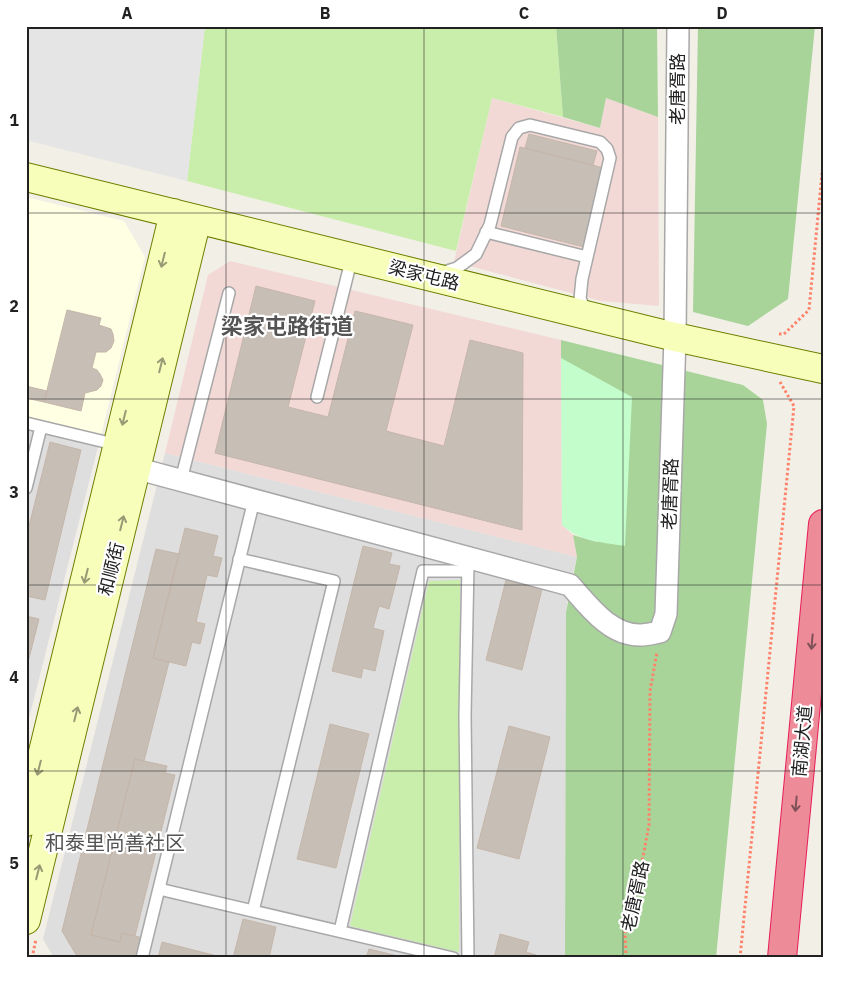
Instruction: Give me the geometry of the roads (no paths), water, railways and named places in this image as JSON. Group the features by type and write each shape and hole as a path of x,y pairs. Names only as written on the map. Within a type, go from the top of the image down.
{"highway":[{"name":"南湖大道","path":"782,958 823,524"}],"street":[{"name":"老唐胥路","path":"468,564 570,585 601,619 624,633 641,636 660,632 666,614 675,337 678,26"},
{"name":"梁家屯路","path":"26,177 675,337 823,370"},
{"name":"和顺街","path":"26,822 118,446 185,216"},
{"name":"和顺街","path":"26,920 135,468 185,216"},
{"path":"135,468 254,500 468,564"}],"lane":[{"path":"431,277 457,268 476,254 506,184 512,137 519,128 530,125 548,129 600,142 607,149 610,158 597,206 582,279 580,299 589,316"},
{"path":"486,232 587,257"},
{"path":"317,397 352,257"},
{"path":"181,480 229,293"},
{"path":"26,423 118,446"},
{"path":"26,488 41,427"},
{"path":"142,958 254,500"},
{"path":"239,559 334,582 253,911"},
{"path":"340,931 423,572 468,564 465,715 468,958"},
{"path":"159,889 453,958"}],"district":[{"name":"梁家屯路街道","path":"287,325"},
{"name":"和泰里尚善社区","path":"115,842"}]}
